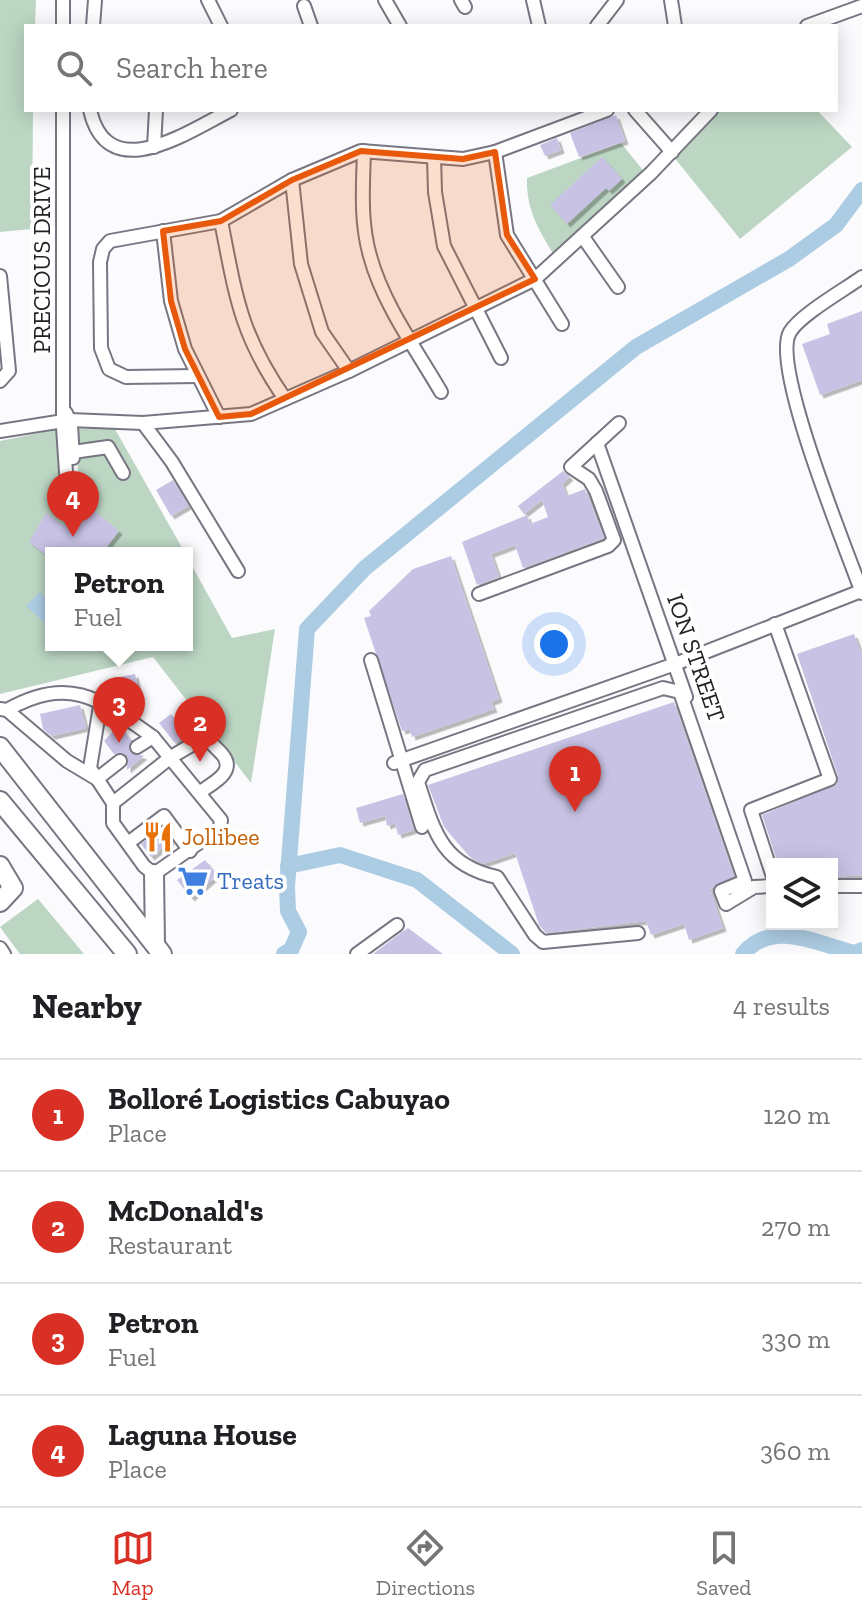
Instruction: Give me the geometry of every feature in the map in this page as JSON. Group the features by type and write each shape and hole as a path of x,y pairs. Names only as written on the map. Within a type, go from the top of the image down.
{"highway":[{"path":"0,747 159,949"},
{"path":"0,801 127,954"},
{"path":"0,866 13,888 0,902"},
{"path":"154,874 159,949"}],"street":[{"path":"63,0 63,24"},
{"path":"93,24 95,0"},
{"path":"208,0 220,24"},
{"path":"385,0 399,24"},
{"path":"533,0 539,24"},
{"path":"599,24 617,0"},
{"path":"671,0 675,24"},
{"path":"304,6 310,24"},
{"path":"812,24 862,6"},
{"name":"PRECIOUS DRIVE","path":"63,112 66,417 63,451 71,486"},
{"path":"91,112 101,137 111,144 133,151 154,147 227,112"},
{"path":"154,147 156,112"},
{"path":"197,376 126,377 109,369 101,348 103,249 110,241 221,221 292,180 364,151 463,159 495,152 602,112"},
{"path":"637,112 672,152"},
{"path":"694,129 698,112"},
{"path":"0,431 66,417 143,423 251,414 349,371 535,279 672,152 709,112"},
{"path":"364,151 362,208 370,255 383,292 441,392"},
{"path":"495,152 507,235 562,324"},
{"path":"434,157 435,192 444,246 501,358"},
{"path":"292,180 301,264 322,332 349,371"},
{"path":"221,221 240,317 258,360 285,399"},
{"path":"163,231 171,301 197,376 219,417"},
{"path":"583,237 618,287"},
{"path":"0,276 9,371 0,381"},
{"path":"399,761 675,664 862,592 786,373 785,342 791,330 862,277"},
{"path":"143,423 172,462 238,571"},
{"path":"479,594 608,546 614,540 589,479 571,467 619,423"},
{"name":"ION STREET","path":"597,443 754,887"},
{"path":"63,451 108,447 123,473"},
{"path":"767,858 751,810 830,779 775,624"},
{"path":"371,660 399,761 422,827"},
{"path":"638,933 543,942 497,877 469,871 441,843 418,782 425,770 663,688 680,692 745,881 721,891 726,904 754,887 766,886"},
{"path":"97,779 67,761 3,709 27,699 57,694 87,695 101,700 153,737 218,814 220,828 154,874 113,823 113,803 89,761 101,700"},
{"path":"551,706 559,725"},
{"path":"137,747 153,737"},
{"path":"113,803 194,741 211,741 227,760 227,767 224,775 200,792"},
{"path":"97,779 120,761"},
{"path":"128,843 164,816 190,851"},
{"path":"838,886 862,886"},
{"path":"357,954 397,925"},
{"path":"0,948 4,954"}],"highlighted area":[{"path":"361,151 463,159 495,152 507,235 535,279 251,414 219,417 185,349 171,301 163,231 221,221 292,180"}],"green space":[{"path":"0,0 36,0 35,24 24,24 24,112 33,112 32,229 0,232"},
{"path":"717,112 819,112 852,147 740,239 673,156"},
{"path":"621,143 646,174 556,258 531,210 527,178"},
{"path":"74,428 115,429 182,547 45,547 45,651 193,651 193,568 232,638 275,629 251,783 153,657 0,694 0,441 59,429 63,484 79,481"},
{"path":"38,899 84,954 20,954 0,927"}],"water":[{"path":"40,592 45,597 45,623 26,606"}],"building":[{"path":"616,115 625,141 579,157 570,133"},
{"path":"557,138 561,150 545,156 540,145"},
{"path":"602,157 622,179 609,191 606,188 567,224 550,205"},
{"path":"862,311 862,380 820,395 802,344 830,334 827,324"},
{"path":"563,471 570,477 562,484 567,496 585,489 604,538 523,568 515,545 491,554 499,577 477,585 462,542 527,515 530,524 548,517 542,500 524,514 518,506"},
{"path":"173,480 188,506 171,516 156,490"},
{"path":"91,508 119,531 107,547 45,547 45,554 29,542 46,513 63,525 80,523"},
{"path":"451,556 499,699 491,702 494,709 412,737 410,729 402,731 364,618 371,616 369,611 413,569"},
{"path":"854,634 862,656 862,875 838,877 838,858 776,858 762,815 837,784 838,776 797,654"},
{"path":"135,674 138,688 116,692 114,678"},
{"path":"674,702 734,876 710,889 723,928 689,940 684,924 651,935 646,921 546,933 539,925 515,853 483,864 469,856 444,827 428,785"},
{"path":"80,705 86,728 52,736 43,729 40,714"},
{"path":"171,714 187,734 175,743 159,723"},
{"path":"119,725 131,740 130,752 144,756 127,770 127,755 114,754 104,741"},
{"path":"403,794 414,830 398,835 395,823 387,826 385,816 360,823 356,808"},
{"path":"162,829 171,841 151,857 141,844"},
{"path":"205,860 217,875 191,898 177,880"},
{"path":"408,928 443,954 373,954 402,932"}],"waterway":[{"path":"284,954 291,950 299,932 288,911 287,887 307,629 365,568 636,347 789,259 836,225 862,190"},
{"path":"288,866 340,855 417,880 512,954"},
{"path":"743,954 755,943 781,936 810,940 854,953 862,950"}],"place":[{"name":"Laguna House","path":"73,537"},
{"name":"Petron","path":"119,743"},
{"name":"McDonald's","path":"200,762"},
{"name":"Bolloré Logistics Cabuyao","path":"575,812"},
{"name":"Jollibee","path":"158,837"},
{"name":"Treats","path":"193,881"}]}
